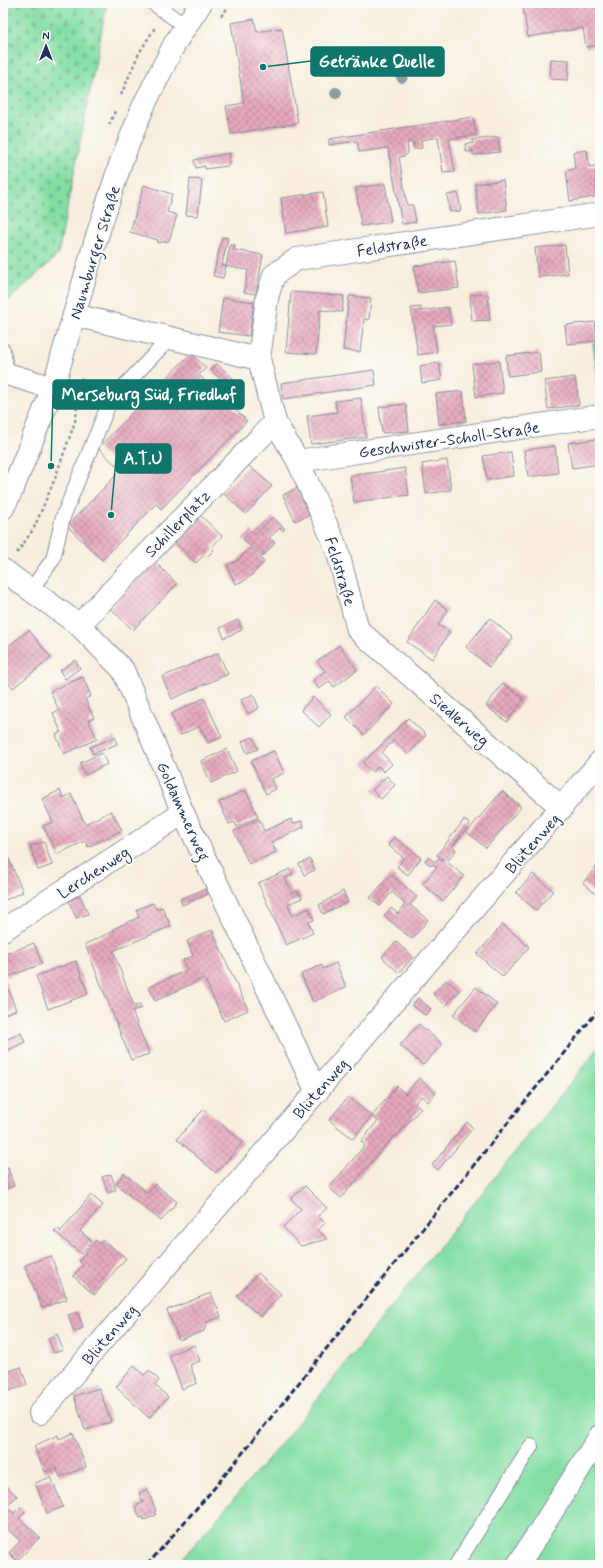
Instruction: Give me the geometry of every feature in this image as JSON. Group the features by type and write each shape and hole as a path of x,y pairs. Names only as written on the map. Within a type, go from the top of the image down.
{"street":[{"name":"Naumburger Straße","path":"3,508 13,488 53,388 99,232 127,148 143,107 185,26 201,3"},
{"name":"Feldstraße","path":"358,630 337,549 298,461 275,422 259,359 267,298 274,275 297,259 600,214"},
{"path":"74,315 259,359"},
{"path":"5,374 53,388"},
{"name":"Geschwister-Scholl-Straße","path":"298,461 600,416"},
{"name":"Schillerplatz","path":"79,625 275,422"},
{"name":"Goldammerweg","path":"9,562 30,590 79,625 123,670 183,813 317,1092"},
{"name":"Siedlerweg","path":"358,630 562,808"},
{"name":"Blütenweg","path":"40,1413 600,762"},
{"name":"Lerchenweg","path":"3,930 183,813"},
{"path":"518,1565 600,1436"}],"lane":[{"path":"153,3 185,26"},
{"path":"30,590 53,559 63,516 110,401 170,338"},
{"path":"3,350 5,374"},
{"path":"456,1565 531,1446"}],"path":[{"path":"9,562 20,550 34,528 57,474 75,422 83,370"}],"green space":[{"path":"3,3 107,3 58,255 3,305"},
{"path":"600,342 600,394 593,343"},
{"path":"600,1046 600,1565 177,1565 286,1438"}],"building":[{"path":"522,3 600,3 600,45 586,47 583,28 528,37"},
{"path":"254,19 257,32 282,28 298,123 231,134 226,106 244,103 231,23"},
{"path":"551,59 569,60 568,80 550,79"},
{"path":"473,117 476,135 449,139 455,172 443,173 438,137 421,140 422,148 414,149 413,142 407,143 408,153 405,156 399,157 407,205 413,205 416,222 402,224 388,148 359,152 357,141 329,145 329,139"},
{"path":"498,137 500,152 473,155 473,151 466,152 465,144 473,143 472,140"},
{"path":"587,150 589,167 600,165 600,196 570,201 566,171 575,169 573,152"},
{"path":"230,153 228,166 205,169 205,166 196,168 194,160"},
{"path":"190,179 202,180 198,216 186,215"},
{"path":"503,180 507,210 479,214 475,184"},
{"path":"385,184 391,222 361,226 356,188"},
{"path":"144,185 172,194 167,212 177,215 169,241 157,243 158,240 130,232"},
{"path":"323,192 328,227 286,233 281,198"},
{"path":"458,193 461,211 450,212 447,195"},
{"path":"222,237 228,238 222,265 226,266 223,278 213,276"},
{"path":"230,245 235,245 234,250 263,255 256,294 244,292 248,270 226,266"},
{"path":"565,245 568,274 538,277 535,248"},
{"path":"455,261 459,288 418,293 414,266"},
{"path":"291,292 344,296 342,312 320,310 316,354 286,352"},
{"path":"488,294 490,320 472,321 470,295"},
{"path":"349,296 371,298 369,320 364,319 360,352 343,350"},
{"path":"223,298 254,302 249,336 218,332"},
{"path":"421,307 421,311 448,307 451,324 433,326 437,352 418,355 411,308"},
{"path":"595,322 597,341 567,344 565,325"},
{"path":"539,352 541,372 508,376 506,356"},
{"path":"191,353 206,368 199,375 247,421 161,509 156,504 102,560 67,526 121,470 98,448"},
{"path":"499,361 503,393 476,397 472,364"},
{"path":"439,363 442,380 422,383 420,366"},
{"path":"217,364 234,379 227,386 211,370"},
{"path":"374,370 376,385 283,399 281,383"},
{"path":"575,377 579,405 548,409 544,381"},
{"path":"463,391 466,421 439,424 436,394"},
{"path":"361,398 366,437 311,444 307,416 337,412 335,401"},
{"path":"406,404 409,431 382,433 379,407"},
{"path":"598,439 600,464 572,468 568,443"},
{"path":"555,446 558,473 528,477 524,450"},
{"path":"511,452 514,476 487,480 483,456"},
{"path":"447,460 451,490 426,494 422,464"},
{"path":"248,465 272,486 246,514 222,492"},
{"path":"405,468 409,495 354,502 350,476"},
{"path":"297,488 309,515 295,521 283,495"},
{"path":"200,515 222,536 212,547 214,550 207,557 204,555 196,563 174,542"},
{"path":"273,517 285,529 283,531 280,528 269,538 275,543 262,557 243,539 251,531 255,535"},
{"path":"250,548 264,562 252,575 244,581 235,584 227,565 237,561"},
{"path":"155,562 177,584 133,630 110,608"},
{"path":"435,600 448,610 438,625 450,632 432,659 407,642"},
{"path":"490,618 513,638 489,667 466,647"},
{"path":"238,620 242,630 224,638 220,628"},
{"path":"29,630 51,658 13,688 3,676 3,650"},
{"path":"339,645 357,670 334,687 330,681 319,689 313,680 325,671 317,661"},
{"path":"218,653 228,674 172,699 162,677"},
{"path":"75,660 80,668 65,679 60,671"},
{"path":"83,677 91,696 85,699 94,718 88,720 97,739 64,754 56,735 61,732 53,713 59,710 50,691"},
{"path":"503,683 524,699 507,722 486,706"},
{"path":"376,686 394,704 364,735 346,717"},
{"path":"253,694 259,708 248,714 241,700"},
{"path":"313,697 331,714 319,727 301,710"},
{"path":"204,698 222,737 208,743 199,726 181,735 171,714"},
{"path":"408,718 426,735 408,755 394,740 382,753 392,764 384,772 378,766 373,772 363,763"},
{"path":"115,737 117,744 93,754 90,747"},
{"path":"253,737 258,749 247,753 242,741"},
{"path":"227,749 237,771 211,783 201,761"},
{"path":"274,751 284,773 271,779 276,789 266,794 251,761"},
{"path":"102,753 107,764 85,775 80,763"},
{"path":"387,776 395,785 381,799 372,790"},
{"path":"60,790 63,798 71,794 85,824 111,811 122,830 88,847 85,841 57,854 43,826 53,822 42,799"},
{"path":"246,790 258,817 237,827 234,822 229,824 219,802"},
{"path":"502,791 521,807 486,848 467,832"},
{"path":"259,819 264,831 291,819 293,824 302,821 304,827 271,842 276,852 249,864 234,831"},
{"path":"464,820 470,824 452,847 456,850 447,862 464,876 443,901 422,884 437,867 433,864 431,866 425,861 428,857 435,862 439,858 441,860 443,859 437,855"},
{"path":"394,837 421,858 408,875 397,867 404,858 388,845"},
{"path":"44,842 52,865 38,870 30,846"},
{"path":"3,845 23,892 3,901"},
{"path":"310,859 315,870 304,875 299,864"},
{"path":"600,862 600,896 599,897 583,883"},
{"path":"290,869 293,875 285,878 292,893 298,891 302,898 288,904 292,916 309,908 314,920 308,922 313,933 286,945 258,883"},
{"path":"391,874 417,897 410,905 428,920 412,939 384,916 391,908 398,914 405,904 392,892 380,906 370,898"},
{"path":"533,874 553,891 536,910 516,893"},
{"path":"205,889 207,895 182,905 180,899"},
{"path":"343,891 348,902 323,914 319,905"},
{"path":"80,895 88,914 76,918 69,901"},
{"path":"153,903 156,909 162,907 171,926 113,951 134,1006 140,1004 142,1008 132,1011 149,1054 131,1060 85,944 114,931 113,929 139,917 136,910"},
{"path":"503,924 529,947 503,977 477,954"},
{"path":"212,930 248,1010 224,1021 204,978 155,1001 149,987 187,970 183,960 193,956 187,941"},
{"path":"396,942 413,957 399,973 382,957"},
{"path":"34,943 42,964 7,977 3,967 3,955"},
{"path":"76,961 88,994 48,1009 36,976"},
{"path":"336,963 346,987 313,1002 301,974 322,965 323,969"},
{"path":"5,980 16,1010 3,1015 3,981"},
{"path":"446,980 459,991 446,1006 433,994"},
{"path":"476,987 497,1004 475,1032 453,1015"},
{"path":"418,998 431,1009 425,1015 412,1005"},
{"path":"419,1024 442,1044 423,1065 400,1045"},
{"path":"21,1033 25,1042 4,1052 3,1041"},
{"path":"419,1078 436,1093 428,1102 421,1096 415,1103 421,1108 396,1137 394,1136 341,1198 329,1188 365,1145 361,1141 378,1121 372,1116 397,1086 405,1094"},
{"path":"348,1097 372,1116 353,1139 329,1120"},
{"path":"204,1109 243,1142 216,1173 177,1139"},
{"path":"467,1122 473,1128 438,1170 432,1165"},
{"path":"8,1168 14,1186 3,1190 3,1170"},
{"path":"124,1173 148,1193 155,1184 177,1202 161,1221 116,1184"},
{"path":"111,1174 116,1190 108,1193 102,1177"},
{"path":"305,1186 327,1208 318,1216 325,1223 318,1230 327,1239 301,1246 283,1227 301,1209 291,1199"},
{"path":"91,1195 103,1205 80,1231 92,1241 81,1254 54,1231 57,1228 61,1231"},
{"path":"96,1240 100,1244 103,1240 126,1258 94,1295 73,1276 83,1265 79,1261"},
{"path":"51,1256 67,1299 42,1308 25,1265"},
{"path":"258,1273 281,1294 261,1317 237,1296"},
{"path":"211,1293 221,1317 207,1322 204,1331 179,1340 167,1310"},
{"path":"78,1312 83,1328 74,1332 68,1315"},
{"path":"57,1334 63,1350 54,1353 48,1338"},
{"path":"194,1345 200,1361 190,1365 197,1383 182,1389 169,1355"},
{"path":"134,1366 144,1375 149,1370 159,1380 155,1385 168,1397 149,1418 116,1387"},
{"path":"21,1367 27,1385 3,1393 3,1373"},
{"path":"99,1388 111,1422 85,1430 74,1396"},
{"path":"73,1433 86,1467 60,1477 56,1467 45,1472 34,1446 58,1435 59,1439"},
{"path":"51,1477 63,1507 47,1513 35,1483"},
{"path":"3,1483 17,1496 6,1507 14,1513 20,1507 25,1512 19,1518 40,1537 17,1561 9,1553 20,1541 3,1525"},
{"path":"147,1489 156,1511 154,1511 156,1515 144,1520 143,1517 140,1518 135,1506 143,1503 139,1493"}],"railway":[{"path":"147,1565 216,1486 600,1008"}],"place":[{"name":"Getränke Quelle","path":"263,67"},
{"name":"Merseburg Süd, Friedhof","path":"51,466"},
{"name":"A.T.U","path":"111,515"}]}
